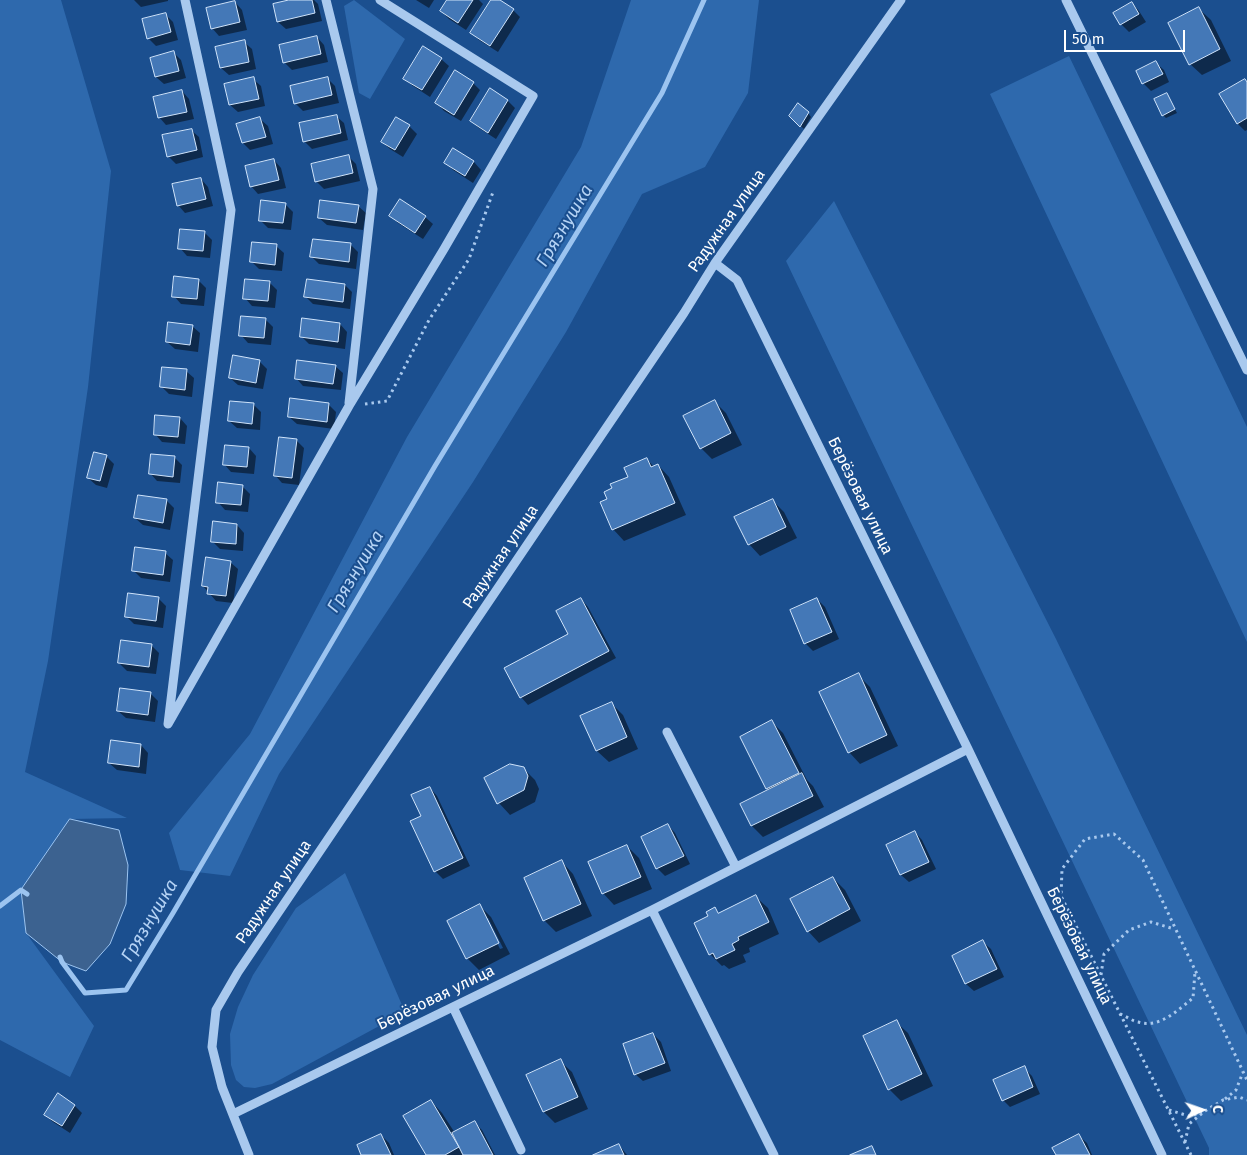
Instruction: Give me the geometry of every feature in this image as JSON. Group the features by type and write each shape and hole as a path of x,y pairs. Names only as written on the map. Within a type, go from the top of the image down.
{"street":[{"path":"185,0 231,210 168,724 351,403 533,96 380,0"},
{"path":"326,0 372,190 351,403"},
{"name":"Радужная улица","path":"249,1155 222,1087 212,1047 216,1010 238,972 684,313 715,263 901,0"},
{"path":"1066,0 1247,370"},
{"name":"Берёзовая улица","path":"715,263 737,280 968,749 1162,1155"},
{"path":"667,732 736,867"},
{"name":"Берёзовая улица","path":"233,1114 652,910 968,749"},
{"path":"652,910 774,1155"},
{"path":"453,1007 521,1150"}],"path":[{"path":"351,403 367,404 387,401 429,320 470,259 496,184"},
{"path":"1191,1155 1061,896 1062,869 1085,839 1114,834 1143,860 1247,1080"},
{"path":"1101,975 1104,954 1129,930 1151,922 1175,929"},
{"path":"1120,1014 1139,1023 1154,1022 1171,1015 1193,998 1195,971"},
{"path":"1185,1143 1189,1124 1236,1090 1243,1072"},
{"path":"1223,1100 1239,1097 1247,1100"},
{"path":"1169,1110 1189,1116 1205,1111"}],"shaded area":[{"path":"0,0 61,0 111,171 88,387 48,661 25,772 127,818 70,819 21,890 26,933 94,1026 70,1077 0,1040"},
{"path":"354,0 405,39 370,99 359,93 344,6"},
{"path":"631,0 759,0 748,93 705,167 642,194 566,332 473,482 279,774 230,876 180,870 169,833 250,734 407,437 581,147"},
{"path":"1069,56 1247,427 1247,642 990,94"},
{"path":"834,201 1056,639 1247,1035 1247,1155 1209,1155 1209,1148 786,261"},
{"path":"70,819 119,830 128,865 126,904 110,944 86,971 62,962 26,933 21,890"},
{"path":"345,873 405,1012 272,1084 255,1088 244,1087 236,1080 231,1065 230,1034 238,1007 253,975 296,908"}],"building":[{"path":"289,0 312,0 315,13 277,22 273,4"},
{"path":"447,0 473,0 458,23 440,11"},
{"path":"491,0 500,0 514,9 490,46 470,33"},
{"path":"235,1 240,22 211,29 206,8"},
{"path":"1132,2 1139,14 1120,25 1113,13"},
{"path":"1199,7 1220,49 1189,65 1168,23"},
{"path":"166,13 171,32 147,39 142,19"},
{"path":"317,36 321,54 283,63 279,45"},
{"path":"245,40 249,62 220,68 215,47"},
{"path":"423,46 442,58 422,90 403,79"},
{"path":"174,51 179,71 155,77 150,58"},
{"path":"1156,61 1163,74 1142,84 1136,71"},
{"path":"455,70 474,82 454,115 435,103"},
{"path":"254,77 259,99 229,105 224,84"},
{"path":"328,77 332,95 294,104 290,86"},
{"path":"1245,79 1247,82 1247,118 1237,124 1219,94"},
{"path":"490,88 508,100 488,133 470,121"},
{"path":"182,90 187,112 158,118 153,97"},
{"path":"1167,93 1175,109 1162,116 1154,99"},
{"path":"798,103 809,112 800,127 789,116"},
{"path":"337,115 341,133 303,142 299,123"},
{"path":"260,117 266,137 242,143 236,124"},
{"path":"396,117 410,125 395,150 381,142"},
{"path":"192,129 197,150 167,157 162,135"},
{"path":"453,148 474,161 465,176 444,163"},
{"path":"349,155 353,173 315,182 311,164"},
{"path":"274,159 279,180 250,187 245,166"},
{"path":"201,178 206,199 177,206 172,184"},
{"path":"400,199 426,216 415,233 389,216"},
{"path":"261,200 286,203 283,223 259,221"},
{"path":"320,200 359,205 356,223 318,218"},
{"path":"180,229 205,231 203,251 178,249"},
{"path":"313,239 351,243 349,262 310,257"},
{"path":"252,242 277,244 275,265 250,262"},
{"path":"174,276 199,279 197,299 172,297"},
{"path":"245,279 270,281 268,301 243,299"},
{"path":"307,279 345,284 343,302 304,297"},
{"path":"241,316 266,318 264,338 239,336"},
{"path":"302,318 340,323 338,342 300,337"},
{"path":"168,322 193,325 190,345 166,342"},
{"path":"233,355 260,360 256,383 229,378"},
{"path":"297,360 336,365 333,384 295,379"},
{"path":"162,367 187,369 185,390 160,387"},
{"path":"290,398 329,403 327,422 288,417"},
{"path":"715,400 731,433 700,449 683,416"},
{"path":"230,401 254,403 252,424 228,421"},
{"path":"155,415 180,417 178,437 154,435"},
{"path":"279,437 297,439 292,478 274,476"},
{"path":"225,445 249,447 247,467 223,465"},
{"path":"94,452 107,455 100,481 87,478"},
{"path":"151,454 175,456 173,477 149,474"},
{"path":"647,458 651,467 658,464 675,503 612,530 600,502 607,499 604,492 612,488 610,484 628,477 624,468"},
{"path":"218,482 243,485 241,505 216,503"},
{"path":"138,495 167,499 163,523 134,518"},
{"path":"773,499 786,527 748,545 734,517"},
{"path":"213,521 237,524 236,544 211,542"},
{"path":"135,547 166,551 163,575 132,571"},
{"path":"206,557 231,561 226,596 207,594 208,587 202,586"},
{"path":"128,593 159,597 156,621 125,617"},
{"path":"581,598 609,651 520,698 504,668 568,634 556,611"},
{"path":"817,598 832,632 804,644 790,610"},
{"path":"121,640 152,644 149,667 118,663"},
{"path":"859,673 887,735 848,753 819,692"},
{"path":"120,688 151,692 148,715 117,711"},
{"path":"612,702 627,737 596,751 580,716"},
{"path":"772,720 799,773 766,789 740,737"},
{"path":"111,740 141,744 139,767 108,763"},
{"path":"510,764 524,767 528,776 524,790 497,804 484,778"},
{"path":"802,773 813,796 751,826 740,804"},
{"path":"430,787 463,858 434,872 410,821 421,816 411,795"},
{"path":"668,824 684,856 656,869 641,837"},
{"path":"915,831 929,862 900,875 886,845"},
{"path":"627,845 641,877 602,894 588,862"},
{"path":"562,860 581,904 543,921 524,878"},
{"path":"833,877 850,909 807,932 790,899"},
{"path":"756,895 769,922 738,937 739,940 732,944 735,950 716,959 713,953 709,955 694,923 708,916 706,912 715,907 718,913"},
{"path":"480,904 499,943 466,959 447,921"},
{"path":"983,940 997,969 965,984 952,956"},
{"path":"897,1020 922,1074 888,1090 863,1036"},
{"path":"653,1033 665,1063 634,1075 623,1044"},
{"path":"561,1059 578,1097 543,1112 526,1075"},
{"path":"1025,1066 1033,1087 1002,1101 993,1080"},
{"path":"58,1093 75,1105 62,1126 44,1115"},
{"path":"431,1100 459,1147 445,1155 426,1155 403,1116"},
{"path":"475,1121 493,1155 463,1155 452,1133"},
{"path":"381,1134 391,1155 361,1155 357,1145"},
{"path":"1079,1134 1090,1155 1056,1155 1052,1148"},
{"path":"619,1144 624,1155 593,1155"},
{"path":"872,1146 876,1155 850,1155"}],"waterway":[{"name":"Грязнушка","path":"60,957 85,993 126,990 435,466 662,93 704,0"},
{"name":"Грязнушка","path":"0,906 21,890 27,894"}]}
